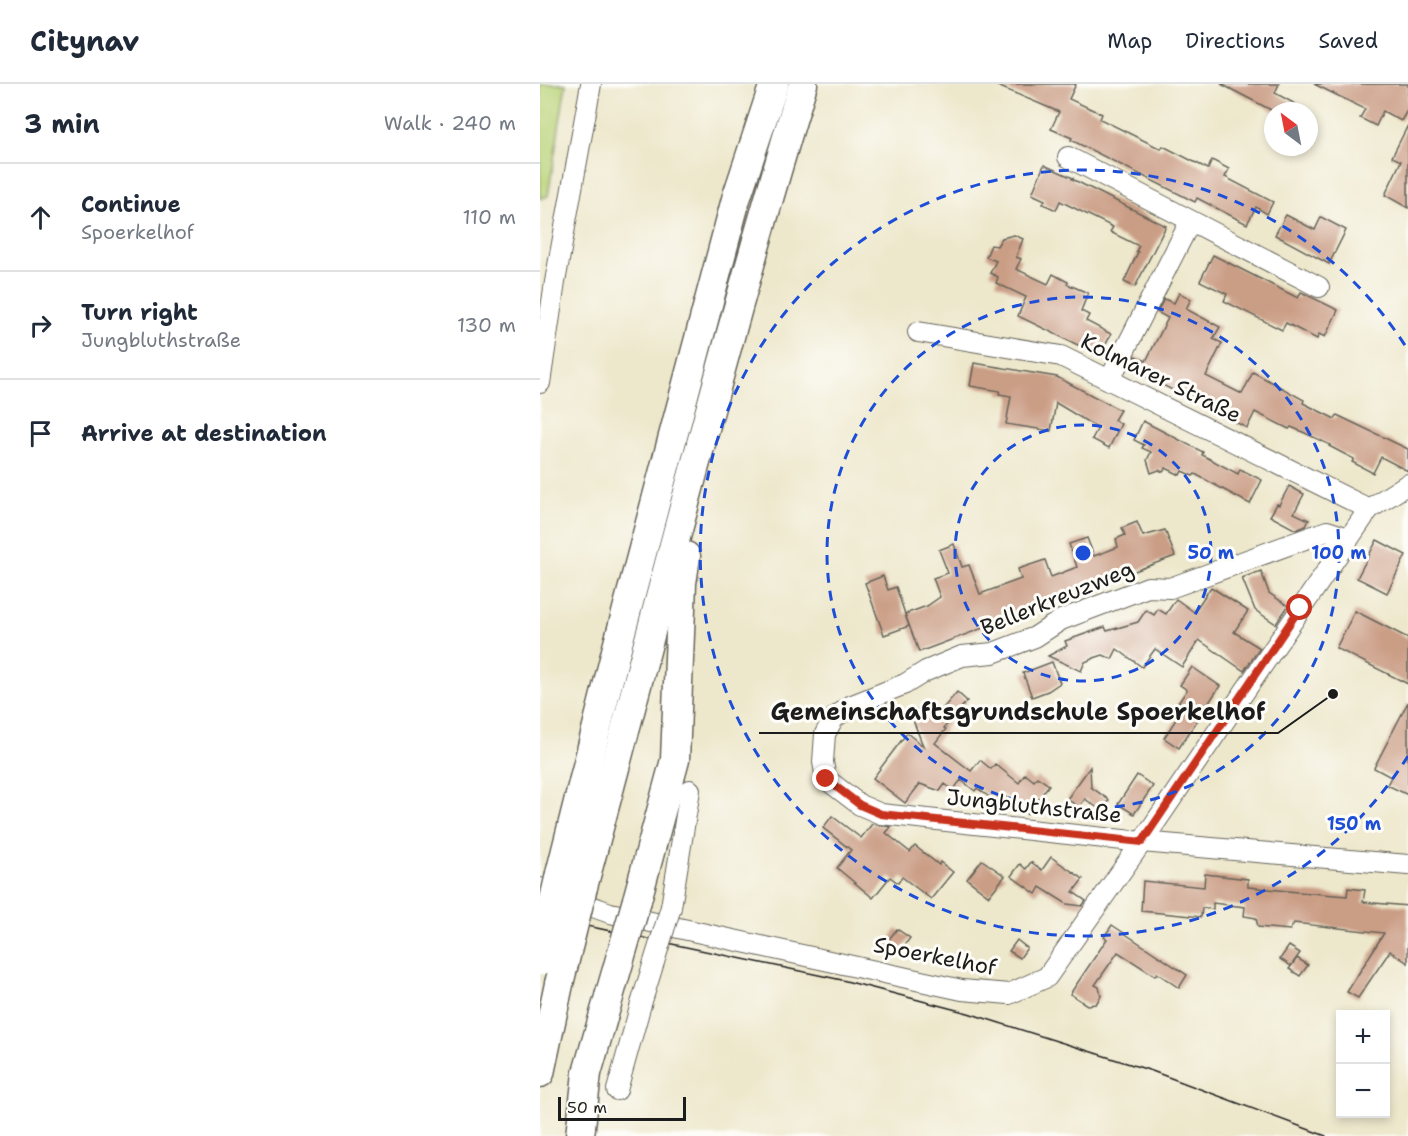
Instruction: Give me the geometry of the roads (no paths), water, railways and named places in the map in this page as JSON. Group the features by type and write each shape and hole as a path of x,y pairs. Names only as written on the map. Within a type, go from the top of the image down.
{"highway":[{"path":"540,960 569,836 736,199 774,84"},
{"path":"540,914 558,880 702,440 803,84"},
{"path":"580,1136 587,1072 675,760 682,583 702,440"},
{"path":"540,1073 559,984 558,880"}],"street":[{"path":"540,383 555,282 591,84"},
{"path":"1068,157 1319,287"},
{"path":"1110,379 1190,222"},
{"name":"Kolmarer Straße","path":"918,332 1061,356 1369,509"},
{"path":"1369,509 1408,484"},
{"name":"Spoerkelhof","path":"558,880 565,899 610,913 963,990 1009,994 1047,976 1142,842 1369,509"},
{"name":"Bellerkreuzweg","path":"823,762 825,734 833,719 850,706 905,684 926,671 963,656 993,653 1035,636 1061,620 1148,587 1170,588 1327,531 1348,538"},
{"name":"Jungbluthstraße","path":"823,762 826,779 860,805 881,814 1142,842 1408,865"},
{"path":"617,1090 671,907 690,790"}],"tram line":[{"path":"540,916 842,980 968,1013 1152,1071 1326,1136"}],"place":[{"name":"Gemeinschaftsgrundschule Spoerkelhof","path":"1333,694"}]}
